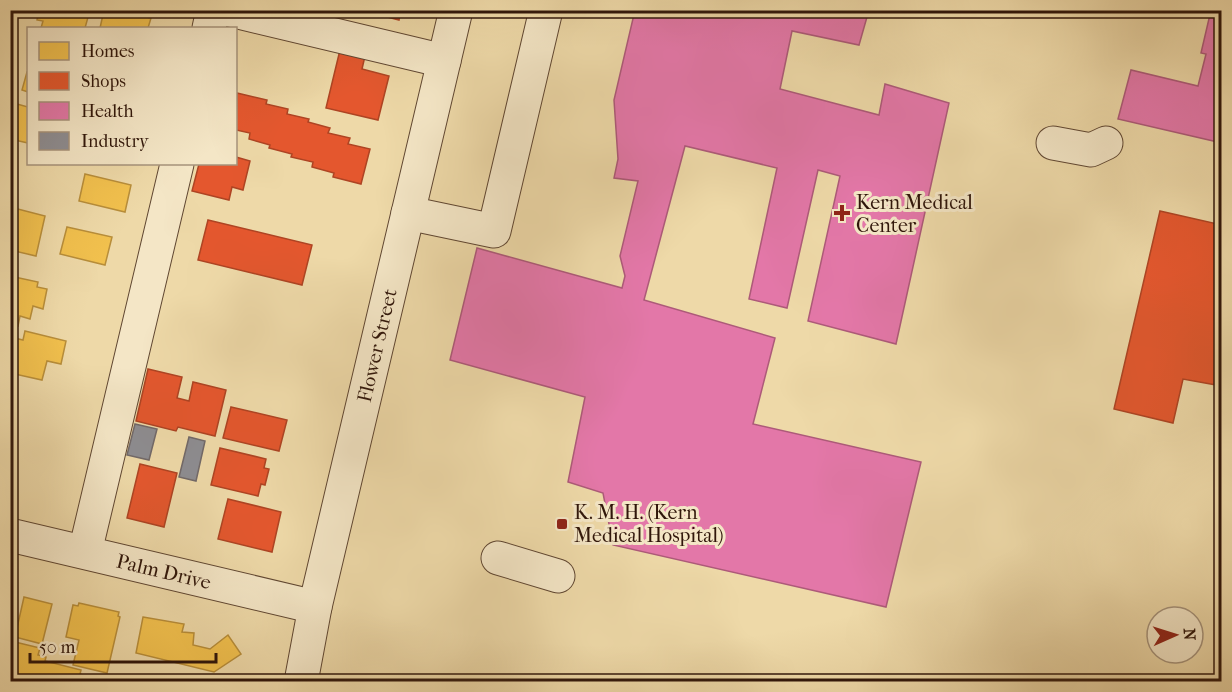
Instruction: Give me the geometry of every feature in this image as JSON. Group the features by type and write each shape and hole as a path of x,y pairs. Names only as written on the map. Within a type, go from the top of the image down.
{"street":[{"path":"208,27 213,10"},
{"path":"230,10 444,61"},
{"name":"Flower Street","path":"301,681 315,607 456,10"},
{"path":"408,213 494,231 546,10"},
{"path":"1053,143 1091,150 1106,143"},
{"path":"85,552 177,165"},
{"name":"Palm Drive","path":"10,535 315,607"},
{"path":"498,558 558,576"}],"building: Homes":[{"path":"39,10 90,10 85,27 41,27 43,21 37,20"},
{"path":"104,10 118,10 151,18 148,27 100,27"},
{"path":"27,72 27,92 22,90"},
{"path":"17,104 27,107 27,143 10,139"},
{"path":"85,174 131,185 125,212 79,201"},
{"path":"10,207 45,216 36,256 10,250"},
{"path":"67,227 112,237 105,265 60,254"},
{"path":"10,276 38,282 37,287 47,289 43,309 33,306 30,319 20,316 18,326 10,324"},
{"path":"25,331 66,341 61,364 47,361 42,380 10,373 10,337 23,340"},
{"path":"24,597 52,604 42,644 15,637"},
{"path":"79,603 119,612 120,617 107,673 73,665 79,640 66,637 73,605 78,606"},
{"path":"143,617 184,624 182,632 194,633 193,645 210,649 228,635 241,654 214,672 136,653"},
{"path":"15,642 40,648 38,655 46,657 45,661 81,670 80,674 105,682 10,682 10,659"}],"building: Shops":[{"path":"361,10 401,10 399,20"},
{"path":"340,50 365,56 362,69 389,76 378,120 326,108"},
{"path":"237,93 267,100 266,104 288,109 287,114 309,119 308,122 330,128 328,133 350,138 348,144 370,149 361,184 333,177 334,173 312,167 313,162 291,157 292,154 269,148 270,145 249,139 250,133 237,130"},
{"path":"237,157 250,161 243,190 232,187 229,200 192,191 199,165 237,165"},
{"path":"1160,211 1222,225 1222,386 1183,379 1173,423 1114,409"},
{"path":"208,220 312,245 302,285 198,260"},
{"path":"148,369 182,377 177,398 189,401 193,382 226,390 215,436 178,427 176,431 136,421"},
{"path":"231,407 287,420 279,451 223,438"},
{"path":"220,448 266,459 264,468 269,469 265,485 261,484 258,496 211,485"},
{"path":"140,464 177,473 164,527 127,518"},
{"path":"228,499 281,512 272,552 218,539"}],"building: Health":[{"path":"635,10 869,10 859,45 792,31 780,89 879,115 885,84 949,103 896,344 808,321 840,176 818,170 787,308 749,299 777,168 685,146 644,300 775,338 753,424 921,462 886,607 613,545 603,493 568,482 585,397 450,360 477,248 622,288 625,276 620,256 638,181 614,178 618,159 614,100"},
{"path":"1211,10 1222,10 1222,143 1118,119 1131,70 1198,86 1206,54 1201,53"}],"building: Industry":[{"path":"135,424 157,429 149,460 127,455"},
{"path":"189,437 205,441 196,481 179,477"}],"place":[{"name":"Kern Medical Center","path":"842,213"},
{"name":"K. M. H. (Kern Medical Hospital)","path":"562,524"}]}
